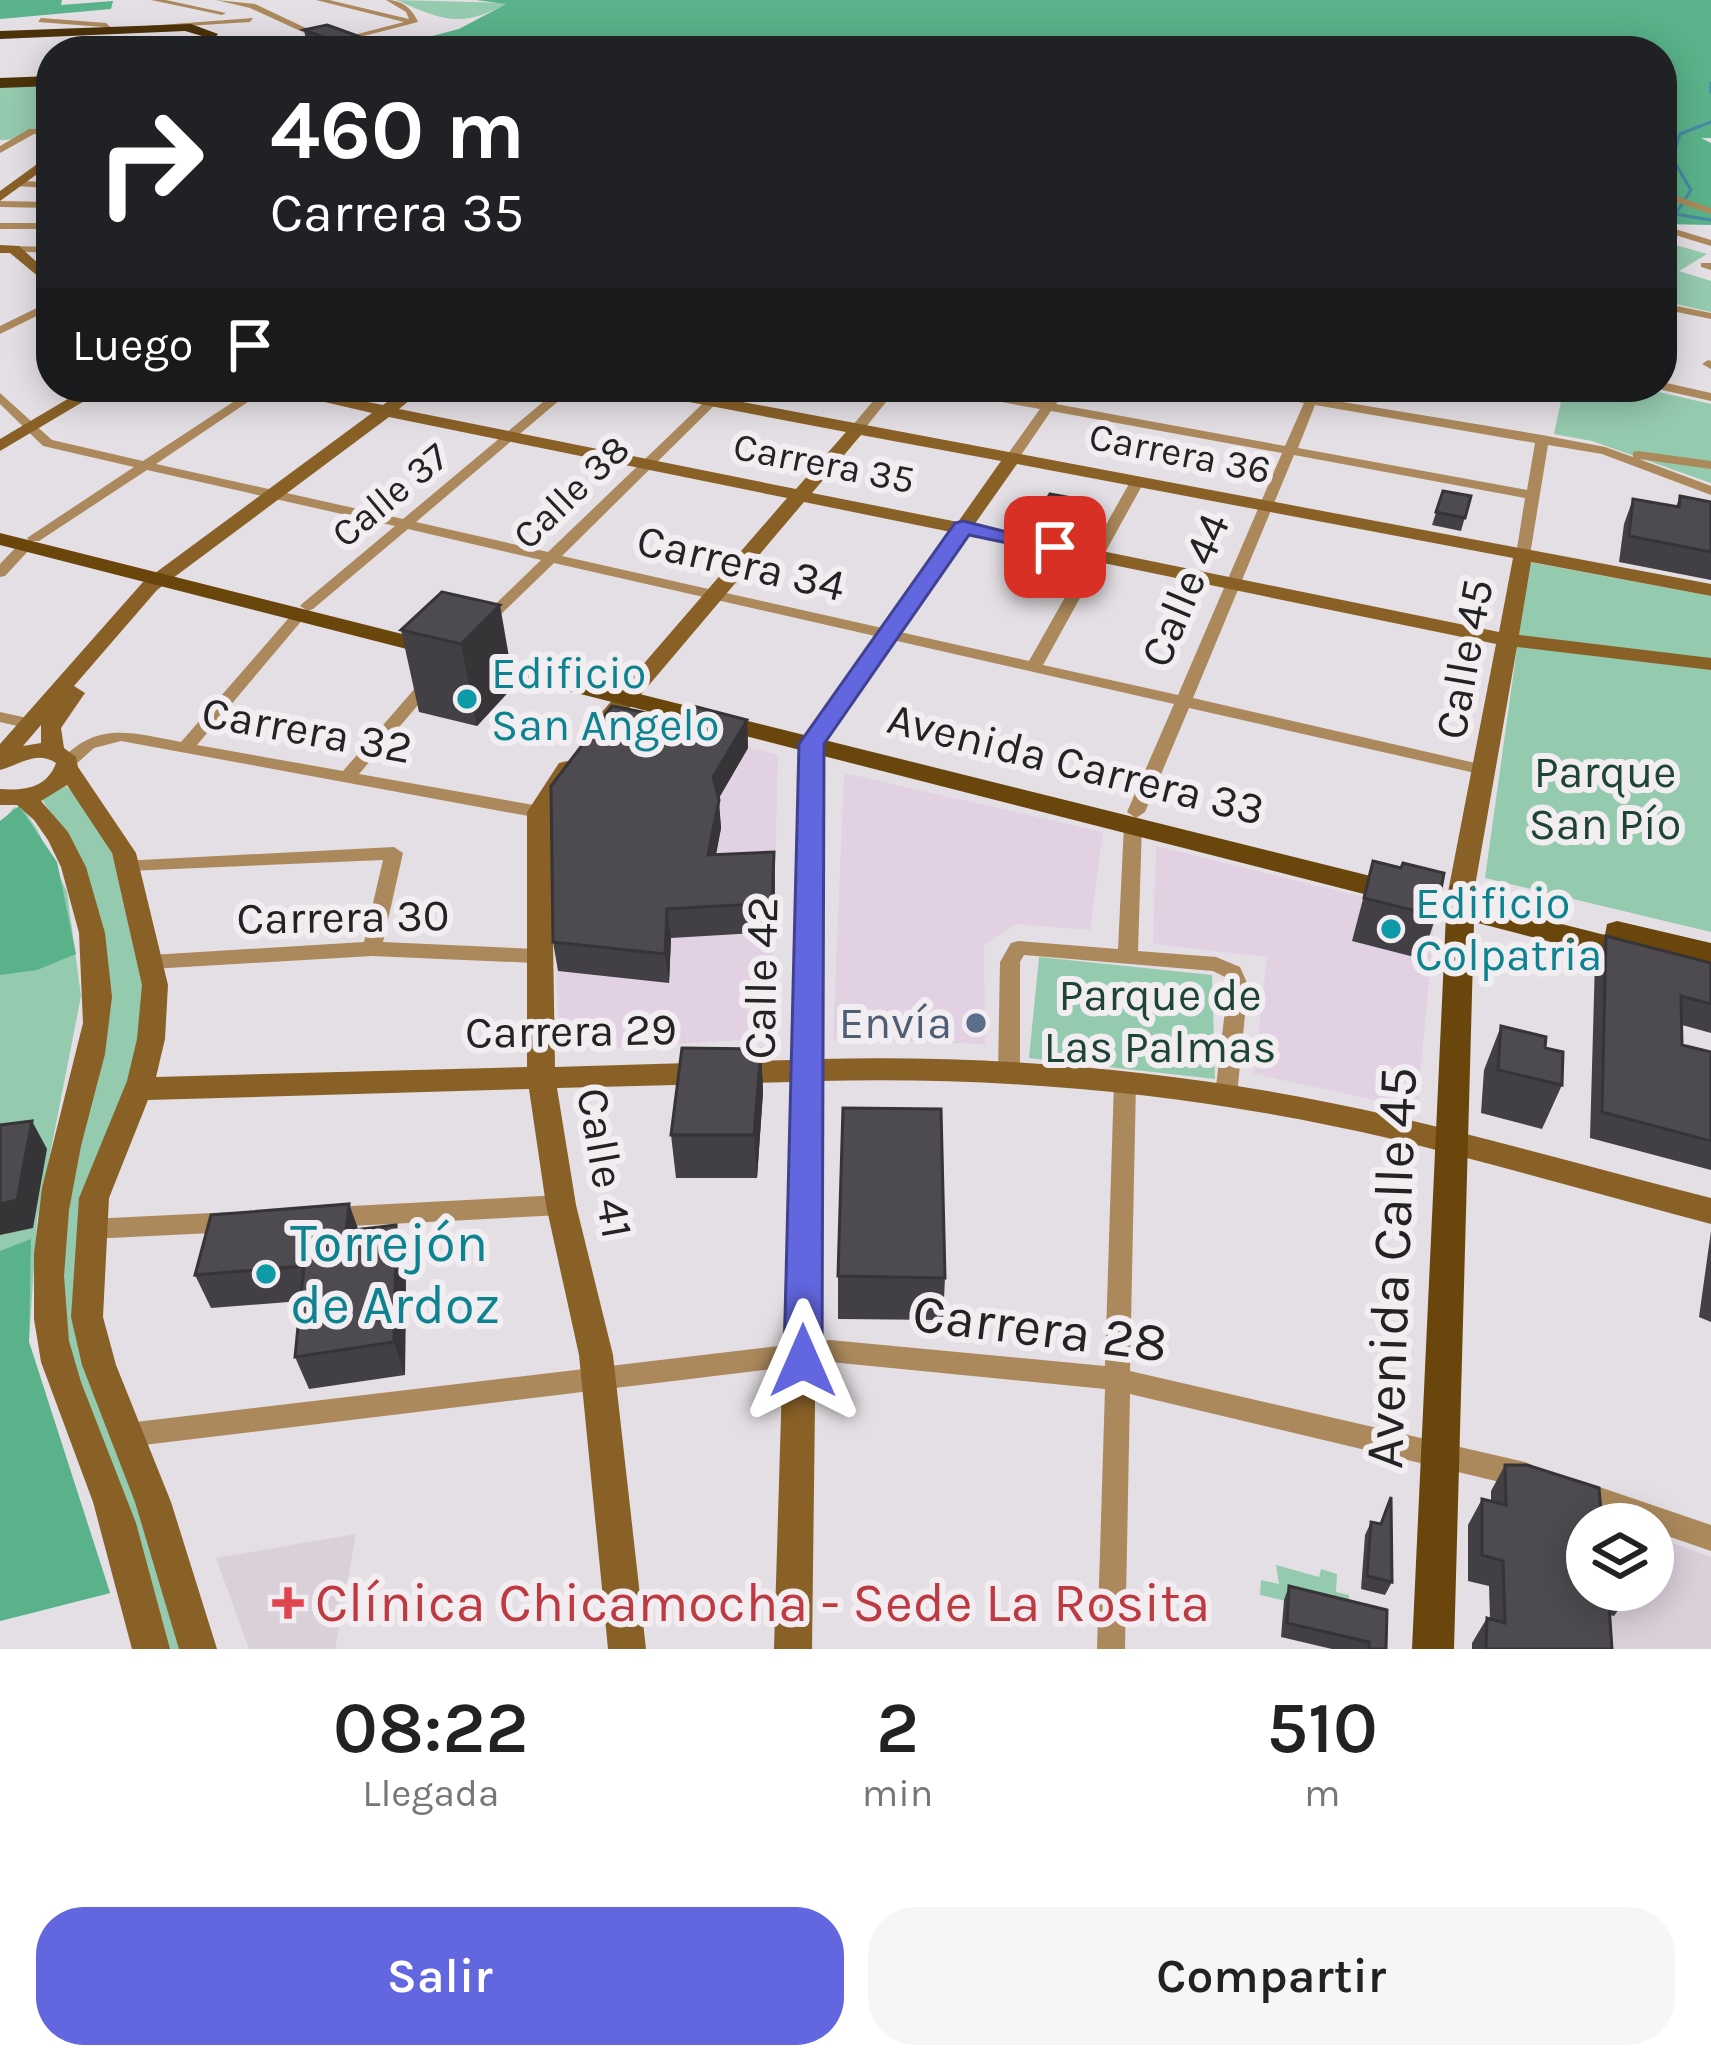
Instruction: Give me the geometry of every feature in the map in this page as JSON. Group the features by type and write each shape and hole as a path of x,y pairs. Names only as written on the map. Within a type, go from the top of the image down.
{"highway":[{"path":"0,35 195,28 209,36"},
{"path":"0,83 36,82"}],"main road":[{"name":"Avenida Carrera 33","path":"0,530 30,542 1460,900 1711,954"},
{"name":"Avenida Carrera 33","path":"0,539 30,542"},
{"name":"Avenida Carrera 33","path":"304,611 462,646 630,693"},
{"name":"Avenida Carrera 33","path":"1460,900 1711,972"},
{"name":"Avenida Calle 45","path":"1433,1649 1460,900"}],"street":[{"path":"41,20 110,31 250,20 155,0"},
{"path":"220,0 251,6 319,36"},
{"path":"320,0 414,22"},
{"path":"390,0 410,11 414,22"},
{"path":"357,36 414,22"},
{"path":"2,147 36,131"},
{"path":"0,201 36,170"},
{"path":"16,184 36,185"},
{"path":"1677,197 1711,212"},
{"path":"0,201 36,204"},
{"path":"0,226 36,226"},
{"path":"1678,233 1711,227"},
{"path":"1678,233 1711,243"},
{"path":"7,249 36,271"},
{"path":"1677,309 1711,316"},
{"path":"0,331 36,312"},
{"path":"1677,389 1711,397"},
{"name":"Carrera 34","path":"0,398 49,443 1484,770"},
{"path":"0,446 75,402"},
{"path":"0,573 30,542 243,402"},
{"name":"Carrera 35","path":"341,402 1508,640 1711,664"},
{"path":"0,760 26,723 150,586 398,402"},
{"name":"Calle 37","path":"185,748 304,611 551,402"},
{"name":"Calle 38","path":"347,777 462,646 712,402"},
{"name":"Carrera 36","path":"751,402 856,429 1711,590"},
{"path":"539,812 630,693 879,402"},
{"path":"1025,402 1533,495"},
{"path":"815,739 1051,402"},
{"name":"Calle 44","path":"1128,955 1134,819 1310,402"},
{"path":"1323,402 1711,465"},
{"name":"Calle 45","path":"1460,900 1542,439"},
{"path":"1605,451 1711,491"},
{"path":"1034,667 1137,482"},
{"path":"167,576 164,590 54,717 63,761 105,819 128,865 152,962 152,1039 139,1089 101,1173 89,1229 86,1279 92,1345 198,1649"},
{"path":"0,717 26,723"},
{"name":"Carrera 32","path":"63,761 108,737 539,812"},
{"name":"Calle 42","path":"793,1649 815,739"},
{"path":"0,760 25,752 63,761"},
{"path":"9,802 47,790 63,761"},
{"path":"9,802 42,812 69,858 98,978 94,1041 62,1161 50,1316 56,1358 103,1481 151,1649"},
{"name":"Calle 41","path":"539,812 536,956 541,1076 561,1204 598,1375 627,1649"},
{"path":"128,865 394,853 372,949"},
{"path":"1009,1072 1010,962 1022,947 1128,955 1225,967 1238,986 1226,1095"},
{"name":"Carrera 30","path":"152,962 372,949 536,956"},
{"name":"Carrera 29","path":"139,1089 541,1076 1009,1072 1226,1095 1450,1142 1711,1211"},
{"path":"1111,1649 1125,1082"},
{"path":"309,1218 561,1204"},
{"path":"89,1229 263,1220"},
{"name":"Carrera 28","path":"127,1435 803,1350 1118,1379 1439,1451 1711,1538"}],"shaded area":[{"path":"629,716 778,755 771,1038 559,1051 552,809"},
{"path":"844,773 1103,832 1090,930 1015,924 984,946 985,1044 833,1039"},
{"path":"1156,846 1435,915 1417,1109 1254,1074 1267,957 1153,944"},
{"name":"Clínica Chicamocha - Sede La Rosita","path":"356,1534 335,1649 249,1649 216,1558"},
{"path":"1674,1544 1711,1557 1711,1649 1593,1649 1591,1611 1674,1611"}],"green space":[{"path":"0,0 62,0 61,5 113,1 111,9 0,19"},
{"path":"396,0 508,3 477,16 452,19"},
{"path":"476,0 1711,0 1711,138 1701,138 1711,143 1711,225 1677,224 1677,36 432,36 459,29 506,4"},
{"path":"36,84 36,131 0,140 0,86"},
{"path":"1677,245 1707,254 1679,271 1711,281 1711,312 1677,304"},
{"path":"1677,396 1711,404 1711,483 1592,441 1554,434 1561,402 1677,402"},
{"name":"Parque San Pío","path":"1529,562 1711,596 1711,932 1485,878"},
{"path":"66,786 91,811 110,845 143,987 142,1051 80,1227 117,1434 182,1649 163,1649 62,1355 61,1228 105,946 81,858 41,798"},
{"path":"19,806 57,862 76,954 37,970 0,975 0,821"},
{"path":"14,807 24,810 37,829 67,892 81,996 37,1221 29,1342 110,1593 0,1621 0,825"},
{"name":"Parque de Las Palmas","path":"1039,957 1212,975 1215,1079 1029,1058"},
{"path":"31,1239 29,1342 110,1593 0,1621 0,1251"},
{"path":"1276,1565 1319,1577 1321,1569 1337,1574 1336,1592 1349,1595 1349,1616 1260,1595 1261,1580 1279,1584"}],"building":[{"path":"327,25 358,36 320,36 304,30"},
{"path":"1443,491 1471,496 1465,518 1436,512"},
{"path":"1050,494 1094,502 1082,520 1039,512"},
{"path":"1680,496 1711,502 1711,552 1629,536 1633,499 1679,507"},
{"path":"442,592 500,605 461,644 401,630"},
{"path":"612,706 682,720 693,706 747,720 713,777 719,800 708,855 774,852 772,903 667,909 665,954 553,942 551,786"},
{"path":"1373,861 1444,873 1436,916 1364,898"},
{"path":"1606,936 1711,963 1711,1004 1681,996 1682,1045 1711,1052 1711,1141 1602,1112"},
{"path":"1501,1026 1546,1037 1545,1048 1563,1052 1562,1085 1498,1070"},
{"path":"682,1048 761,1049 754,1135 671,1135"},
{"path":"843,1108 941,1109 945,1278 838,1276"},
{"path":"32,1121 17,1200 0,1204 0,1125"},
{"path":"349,1204 346,1231 396,1225 394,1342 295,1357 304,1266 195,1275 211,1215"},
{"path":"1505,1465 1527,1465 1599,1488 1600,1503 1566,1503 1566,1611 1609,1611 1612,1649 1486,1649 1487,1618 1505,1623 1503,1561 1482,1555 1482,1499 1506,1505"},
{"path":"1391,1497 1392,1582 1367,1576 1371,1522 1381,1524"},
{"path":"1289,1586 1387,1610 1386,1649 1369,1649 1369,1642 1287,1623"}],"waterway":[{"path":"1711,83 1711,92"},
{"path":"1677,143 1680,134 1711,122"},
{"path":"1677,166 1691,190 1677,212"},
{"path":"1677,214 1711,220"}],"place":[{"name":"Edificio San Angelo","path":"467,699"},
{"name":"Edificio Colpatria","path":"1391,929"},
{"name":"Envía","path":"976,1023"},
{"name":"Torrejón de Ardoz","path":"266,1274"},
{"name":"Clínica Chicamocha - Sede La Rosita","path":"288,1603"}],"route":[{"path":"803,1361 812,744 963,527 1055,547"}]}
